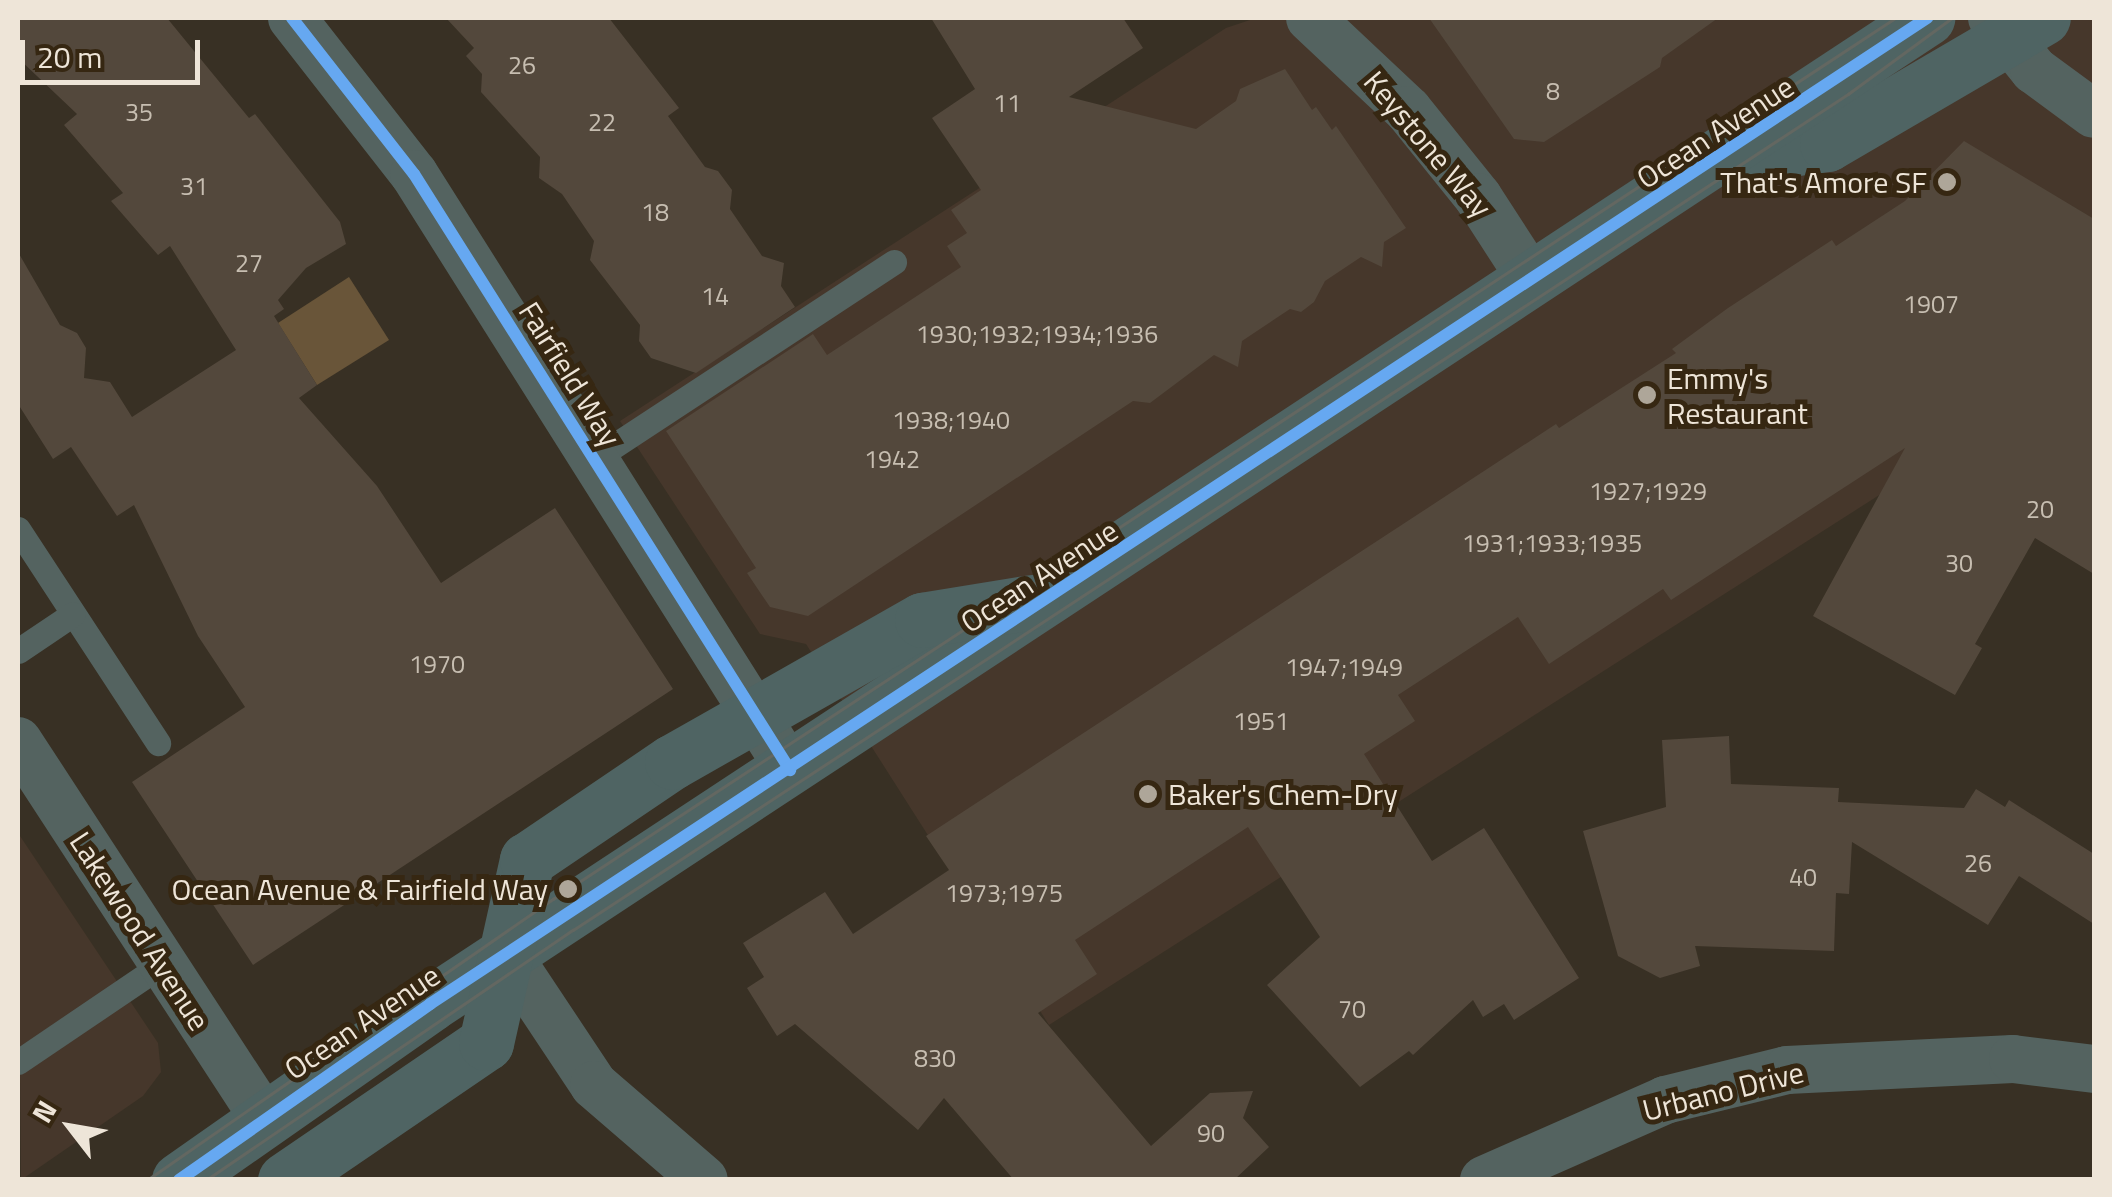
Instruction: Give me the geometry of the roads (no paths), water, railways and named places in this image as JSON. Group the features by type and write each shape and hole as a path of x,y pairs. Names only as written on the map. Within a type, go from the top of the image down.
{"main road":[{"name":"Ocean Avenue","path":"180,1180 507,954 1533,282 1927,18"},
{"name":"Ocean Avenue","path":"1720,158 1827,144 2015,24"},
{"name":"Ocean Avenue","path":"285,1180 486,1042 527,860 756,714 922,620 1050,599"}],"street":[{"name":"Fairfield Way","path":"292,18 414,174 790,770"},
{"name":"Keystone Way","path":"1310,18 1408,110 1478,197 1533,282"},
{"path":"2015,24 2034,70 2094,114"},
{"name":"Lakewood Avenue","path":"18,741 265,1120"},
{"path":"507,954 594,1085 704,1180"},
{"name":"Urbano Drive","path":"1484,1180 1665,1100 1787,1070 2013,1059 2094,1070"}],"lane":[{"path":"594,459 894,262"},
{"path":"18,529 158,743"},
{"path":"18,651 74,614"},
{"path":"18,1062 163,964"}],"tram line":[{"path":"147,1180 553,899 1895,18"},
{"path":"206,1180 573,930 1848,94 1952,18"}],"place":[{"name":"That's Amore SF","path":"1947,182"},
{"name":"Emmy's Restaurant","path":"1647,395"},
{"name":"Baker's Chem-Dry","path":"1148,794"},
{"name":"Ocean Avenue & Fairfield Way","path":"568,889"}]}
